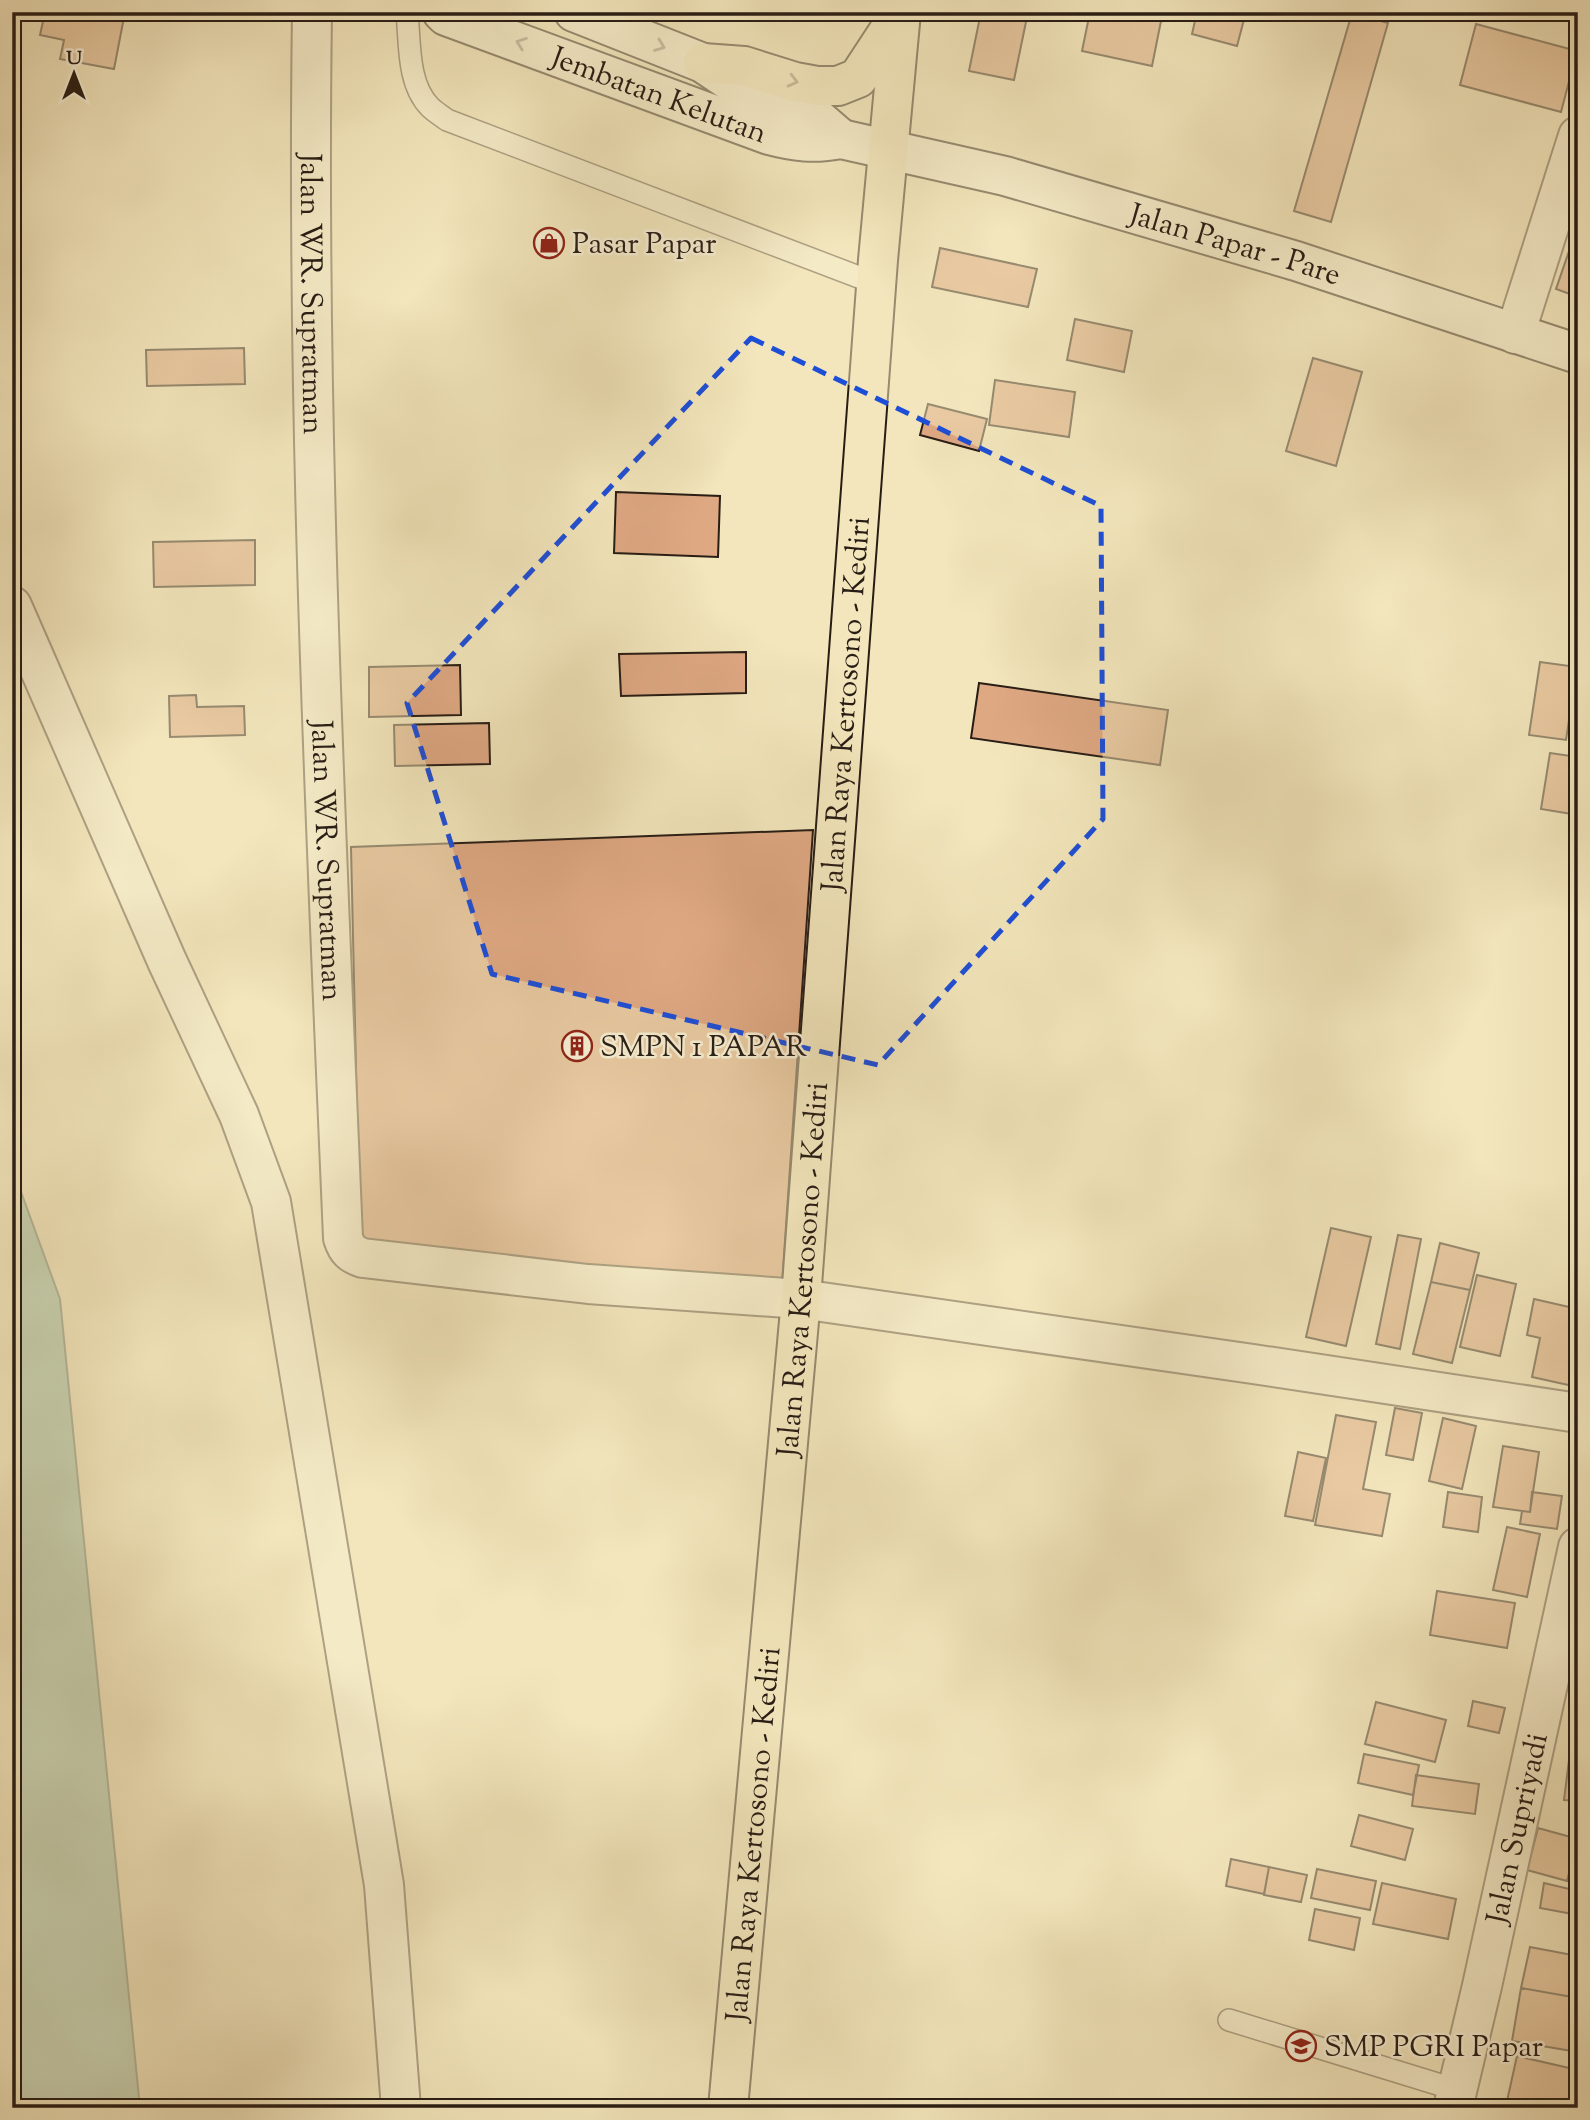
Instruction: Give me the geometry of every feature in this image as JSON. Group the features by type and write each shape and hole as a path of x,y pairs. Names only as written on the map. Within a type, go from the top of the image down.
{"highway":[{"name":"Jalan Raya Kertosono - Kediri","path":"728,2108 801,1299 877,284 901,13"},
{"path":"703,63 744,66 795,82 838,86 858,78 901,13"}],"street":[{"name":"Jalan WR. Supratman","path":"312,12 310,156 316,496 324,770 343,1224 347,1249 363,1258 588,1284 801,1299"},
{"name":"Jembatan Kelutan","path":"442,12 446,16 769,135 793,142 841,139 888,151"},
{"name":"Jembatan Kelutan","path":"574,12 703,63 737,86 818,120 841,139"},
{"path":"1515,334 1578,136"},
{"name":"Jalan Papar - Pare","path":"888,151 1005,176 1296,261 1578,354"},
{"path":"12,606 167,961 239,1115 271,1202 384,1885 401,2108"},
{"path":"801,1299 1578,1413"},
{"name":"Jalan Supriyadi","path":"1455,2099 1578,1546"}],"lane":[{"path":"407,12 412,66 418,89 429,106 447,120 877,284"},
{"path":"1229,2020 1455,2099"}],"highlighted area":[{"path":"751,338 1101,506 1103,819 878,1065 492,974 407,703"}],"shaded area":[{"path":"12,1167 60,1299 140,2108 12,2108"}],"building":[{"path":"45,12 125,12 114,69 60,59 64,40 40,35"},
{"path":"981,12 1005,12 1027,17 1014,80 969,71"},
{"path":"1090,12 1120,12 1161,21 1152,66 1082,51"},
{"path":"1120,12 1164,12 1162,21"},
{"path":"1197,12 1246,12 1237,46 1192,34"},
{"path":"1352,13 1388,23 1331,222 1294,211"},
{"path":"1476,24 1577,51 1561,112 1460,85"},
{"path":"1578,225 1578,297 1556,289"},
{"path":"940,248 1037,269 1028,307 932,287"},
{"path":"1075,319 1132,331 1124,372 1067,360"},
{"path":"244,348 245,384 147,386 146,350"},
{"path":"1313,358 1362,372 1336,466 1286,451"},
{"path":"995,380 1075,392 1069,437 989,425"},
{"path":"928,404 987,419 979,451 920,435"},
{"path":"616,492 720,496 718,557 614,553"},
{"path":"255,540 255,585 154,587 153,542"},
{"path":"746,652 746,693 621,696 619,654"},
{"path":"1540,662 1577,667 1566,740 1529,735"},
{"path":"460,665 461,715 369,717 369,667"},
{"path":"979,683 1168,710 1160,765 971,738"},
{"path":"196,695 197,707 244,706 245,735 170,737 169,696"},
{"path":"489,723 490,764 395,766 394,725"},
{"path":"1550,753 1578,757 1578,815 1541,809"},
{"name":"SMPN 1 PAPAR","path":"813,830 782,1285 360,1245 351,847"},
{"path":"1331,1228 1371,1237 1346,1346 1306,1337"},
{"path":"1398,1235 1421,1239 1400,1349 1376,1344"},
{"path":"1440,1243 1479,1253 1470,1290 1431,1282"},
{"path":"1477,1275 1516,1284 1500,1356 1460,1347"},
{"path":"1431,1282 1470,1290 1452,1363 1413,1354"},
{"path":"1534,1299 1578,1309 1578,1364 1573,1386 1532,1377 1540,1338 1527,1335"},
{"path":"1395,1408 1422,1413 1413,1460 1386,1455"},
{"path":"1336,1415 1376,1422 1363,1489 1390,1494 1382,1536 1315,1525"},
{"path":"1443,1418 1476,1426 1462,1489 1429,1481"},
{"path":"1503,1446 1539,1452 1530,1512 1493,1507"},
{"path":"1298,1452 1326,1458 1313,1521 1285,1516"},
{"path":"1448,1492 1482,1497 1478,1532 1443,1527"},
{"path":"1532,1492 1562,1496 1557,1529 1520,1524 1522,1511 1530,1512"},
{"path":"1507,1527 1540,1534 1527,1597 1493,1590"},
{"path":"1437,1591 1515,1603 1507,1648 1430,1635"},
{"path":"1473,1701 1505,1708 1499,1733 1468,1726"},
{"path":"1376,1702 1446,1720 1435,1762 1365,1744"},
{"path":"1364,1754 1419,1765 1413,1795 1358,1783"},
{"path":"1569,1760 1578,1761 1578,1801 1564,1800"},
{"path":"1416,1775 1479,1784 1475,1814 1412,1806"},
{"path":"1578,1814 1578,1835 1572,1834"},
{"path":"1359,1815 1413,1829 1405,1860 1351,1846"},
{"path":"1538,1828 1578,1839 1567,1881 1527,1870"},
{"path":"1578,1843 1578,1884 1567,1881"},
{"path":"1231,1859 1269,1867 1264,1894 1226,1886"},
{"path":"1269,1867 1307,1875 1301,1902 1264,1895"},
{"path":"1317,1869 1376,1881 1370,1910 1311,1898"},
{"path":"1382,1883 1456,1899 1448,1939 1373,1924"},
{"path":"1544,1883 1578,1891 1578,1915 1540,1908"},
{"path":"1315,1909 1360,1918 1354,1950 1309,1940"},
{"path":"1530,1947 1578,1956 1578,1998 1521,1988"},
{"path":"1521,1988 1578,1998 1578,2052 1512,2041"},
{"path":"1517,2056 1578,2070 1578,2108 1537,2108 1507,2101"}],"place":[{"name":"Pasar Papar","path":"549,243"},
{"name":"SMPN 1 PAPAR","path":"577,1046"},
{"name":"SMP PGRI Papar","path":"1301,2046"}]}
